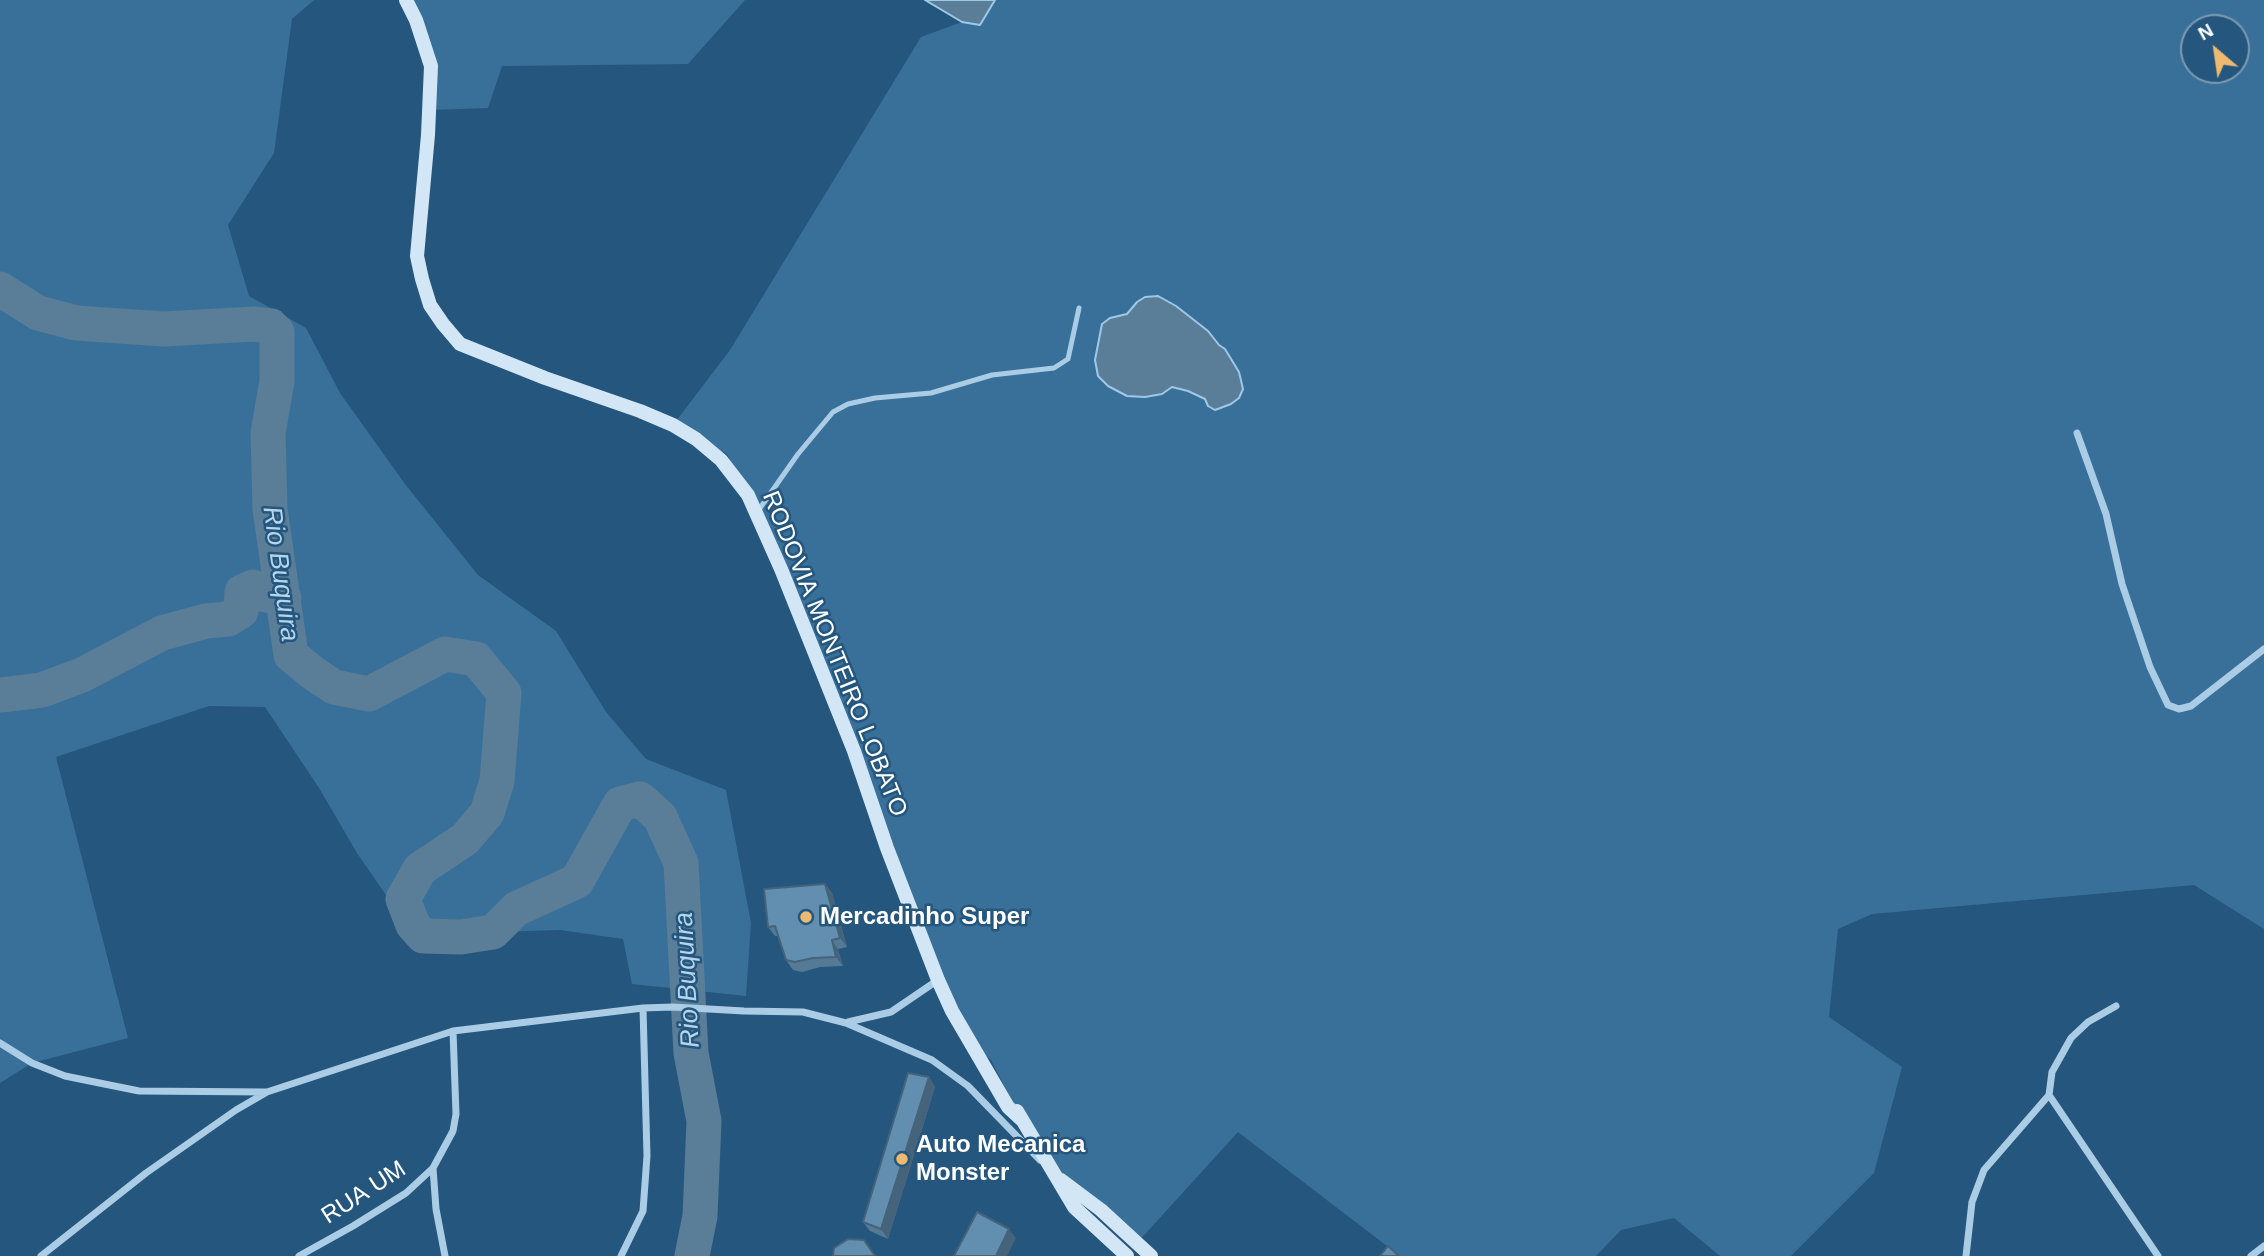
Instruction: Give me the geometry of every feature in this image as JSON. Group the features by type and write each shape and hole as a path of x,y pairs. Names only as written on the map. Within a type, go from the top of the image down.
{"main road":[{"name":"RODOVIA MONTEIRO LOBATO","path":"406,0 416,20 431,66 418,256 430,304 460,344 545,378 640,411 696,439 721,460 748,495 781,569 854,751 887,848 938,980 1008,1107 1021,1119 1074,1207 1127,1256"},
{"name":"RODOVIA MONTEIRO LOBATO","path":"1054,1174 1101,1210 1151,1256"}],"street":[{"path":"2077,433 2106,514 2122,584 2150,667 2168,705 2179,709 2191,706 2264,649"},
{"path":"846,1023 891,1012 938,980"},
{"path":"1966,1256 1972,1202 1984,1170 2049,1094 2052,1072 2071,1038 2088,1022 2116,1006"},
{"path":"621,1256 643,1212 647,1156 643,1008"},
{"path":"41,1256 146,1173 236,1110 267,1092 453,1031 643,1008 803,1012 846,1023 932,1060 968,1086 1054,1174"},
{"name":"RUA UM","path":"299,1256 407,1193 433,1168 453,1131 456,1114 453,1031"},
{"path":"0,1043 32,1063 65,1076 139,1091 267,1092"},
{"path":"2049,1094 2158,1256"},
{"path":"433,1168 436,1209 445,1256"},
{"path":"2252,1256 2264,1246"}],"lane":[{"path":"756,514 798,454 833,412 848,404 875,398 931,393 992,376 1054,368 1068,359 1079,308"}],"shaded area":[{"path":"0,0 314,0 292,19 274,153 228,225 249,296 306,328 340,393 405,484 478,575 556,631 606,712 646,759 726,790 751,923 746,996 632,984 623,939 560,930 493,932 461,937 413,925 403,899 386,895 265,707 209,706 56,757 128,1038 32,1063 0,1083"},
{"path":"406,0 745,0 688,64 502,66 488,108 429,110 431,80"},
{"path":"925,0 995,0 980,25 962,22"},
{"path":"995,0 2264,0 2264,929 2194,885 1872,914 1838,929 1829,1017 1902,1067 1874,1173 1791,1256 1720,1256 1674,1218 1621,1230 1596,1256 1400,1256 1238,1132 1137,1243 1054,1174 1021,1119 991,1060 969,1040 748,495 727,454 673,425 730,350 921,37 962,22 980,25"},
{"path":"1158,296 1176,306 1208,331 1225,349 1239,372 1243,389 1239,398 1231,404 1215,410 1208,406 1205,399 1172,387 1162,394 1127,396 1108,386 1098,376 1095,360 1102,324 1110,318 1127,314 1145,297"}],"building":[{"name":"Mercadinho Super","path":"825,884 840,938 832,940 836,957 795,962 786,960 775,926 768,927 764,889"},
{"path":"908,1073 929,1077 881,1229 863,1222"},
{"path":"977,1212 1009,1229 996,1256 954,1256"},
{"path":"848,1239 864,1240 875,1256 833,1256 834,1248"},
{"path":"1388,1246 1399,1256 1380,1256"}],"waterway":[{"name":"Rio Buquira","path":"0,289 38,313 76,323 164,329 254,324 271,326 277,332 277,381 268,433 270,509 291,655 334,687 369,694 445,654 476,659 504,693 497,781 487,813 465,839 420,869 403,899 413,925 423,936 461,937 493,932 516,909 577,881 620,804 640,799 660,817 681,863 691,1053 704,1121 700,1216 692,1256"},
{"path":"0,695 42,690 82,675 162,633 206,621 228,619 241,611 242,592 253,587 261,594 284,598"}],"place":[{"name":"Mercadinho Super","path":"806,917"},
{"name":"Auto Mecanica Monster","path":"902,1159"}]}
